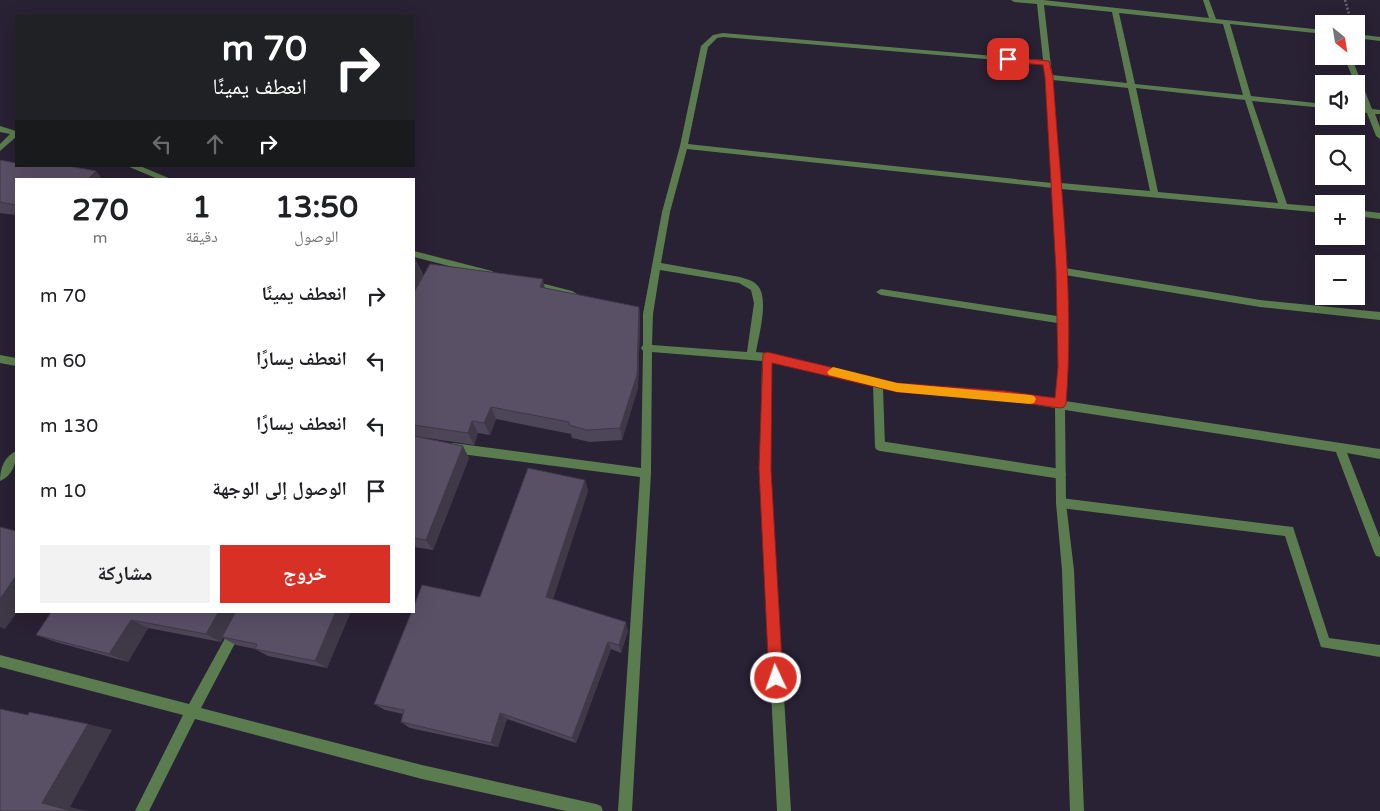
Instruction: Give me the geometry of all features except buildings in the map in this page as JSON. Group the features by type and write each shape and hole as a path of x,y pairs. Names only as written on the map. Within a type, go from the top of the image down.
{"street":[{"path":"1014,0 1040,1 1315,31"},
{"path":"1206,0 1213,21"},
{"path":"1040,1 1049,77 1061,271 1063,367 1060,404 1061,503 1068,570 1077,811"},
{"path":"1115,10 1155,196"},
{"path":"1226,22 1247,96 1284,206"},
{"path":"625,811 646,473 646,348 644,312 657,266 666,212 684,146 705,46 708,40 715,36 738,36 1046,62"},
{"path":"1365,37 1380,39"},
{"path":"1351,65 1380,136"},
{"path":"1049,77 1133,87 1247,96 1315,105"},
{"path":"1365,111 1380,112"},
{"path":"0,129 15,133"},
{"path":"0,148 15,134"},
{"path":"684,146 1155,196 1315,209"},
{"path":"134,167 164,178"},
{"path":"1365,215 1380,216"},
{"path":"415,254 438,264 498,275"},
{"path":"657,266 740,280 748,282 756,288 759,295 759,303 751,356"},
{"path":"1061,271 1148,287 1289,308 1380,316"},
{"path":"527,283 583,297"},
{"path":"881,292 1062,320"},
{"path":"646,348 767,357 878,384 919,390 1005,396 1380,454"},
{"path":"767,357 765,469 784,811"},
{"path":"0,359 15,362"},
{"path":"878,384 880,446 1061,474"},
{"path":"439,446 646,473"},
{"path":"1340,449 1380,552"},
{"path":"0,476 15,457"},
{"path":"1061,503 1289,531 1324,643 1380,651"},
{"path":"142,811 191,712 245,613"},
{"path":"0,661 422,772 596,811"}],"path":[{"path":"1345,0 1349,15"}],"slow traffic":[{"path":"833,372 897,388 1030,399"}],"route":[{"path":"776,678 765,469 767,357 897,388 1005,396 1060,404 1063,367 1060,232 1049,77 1046,62 1008,59"}]}
